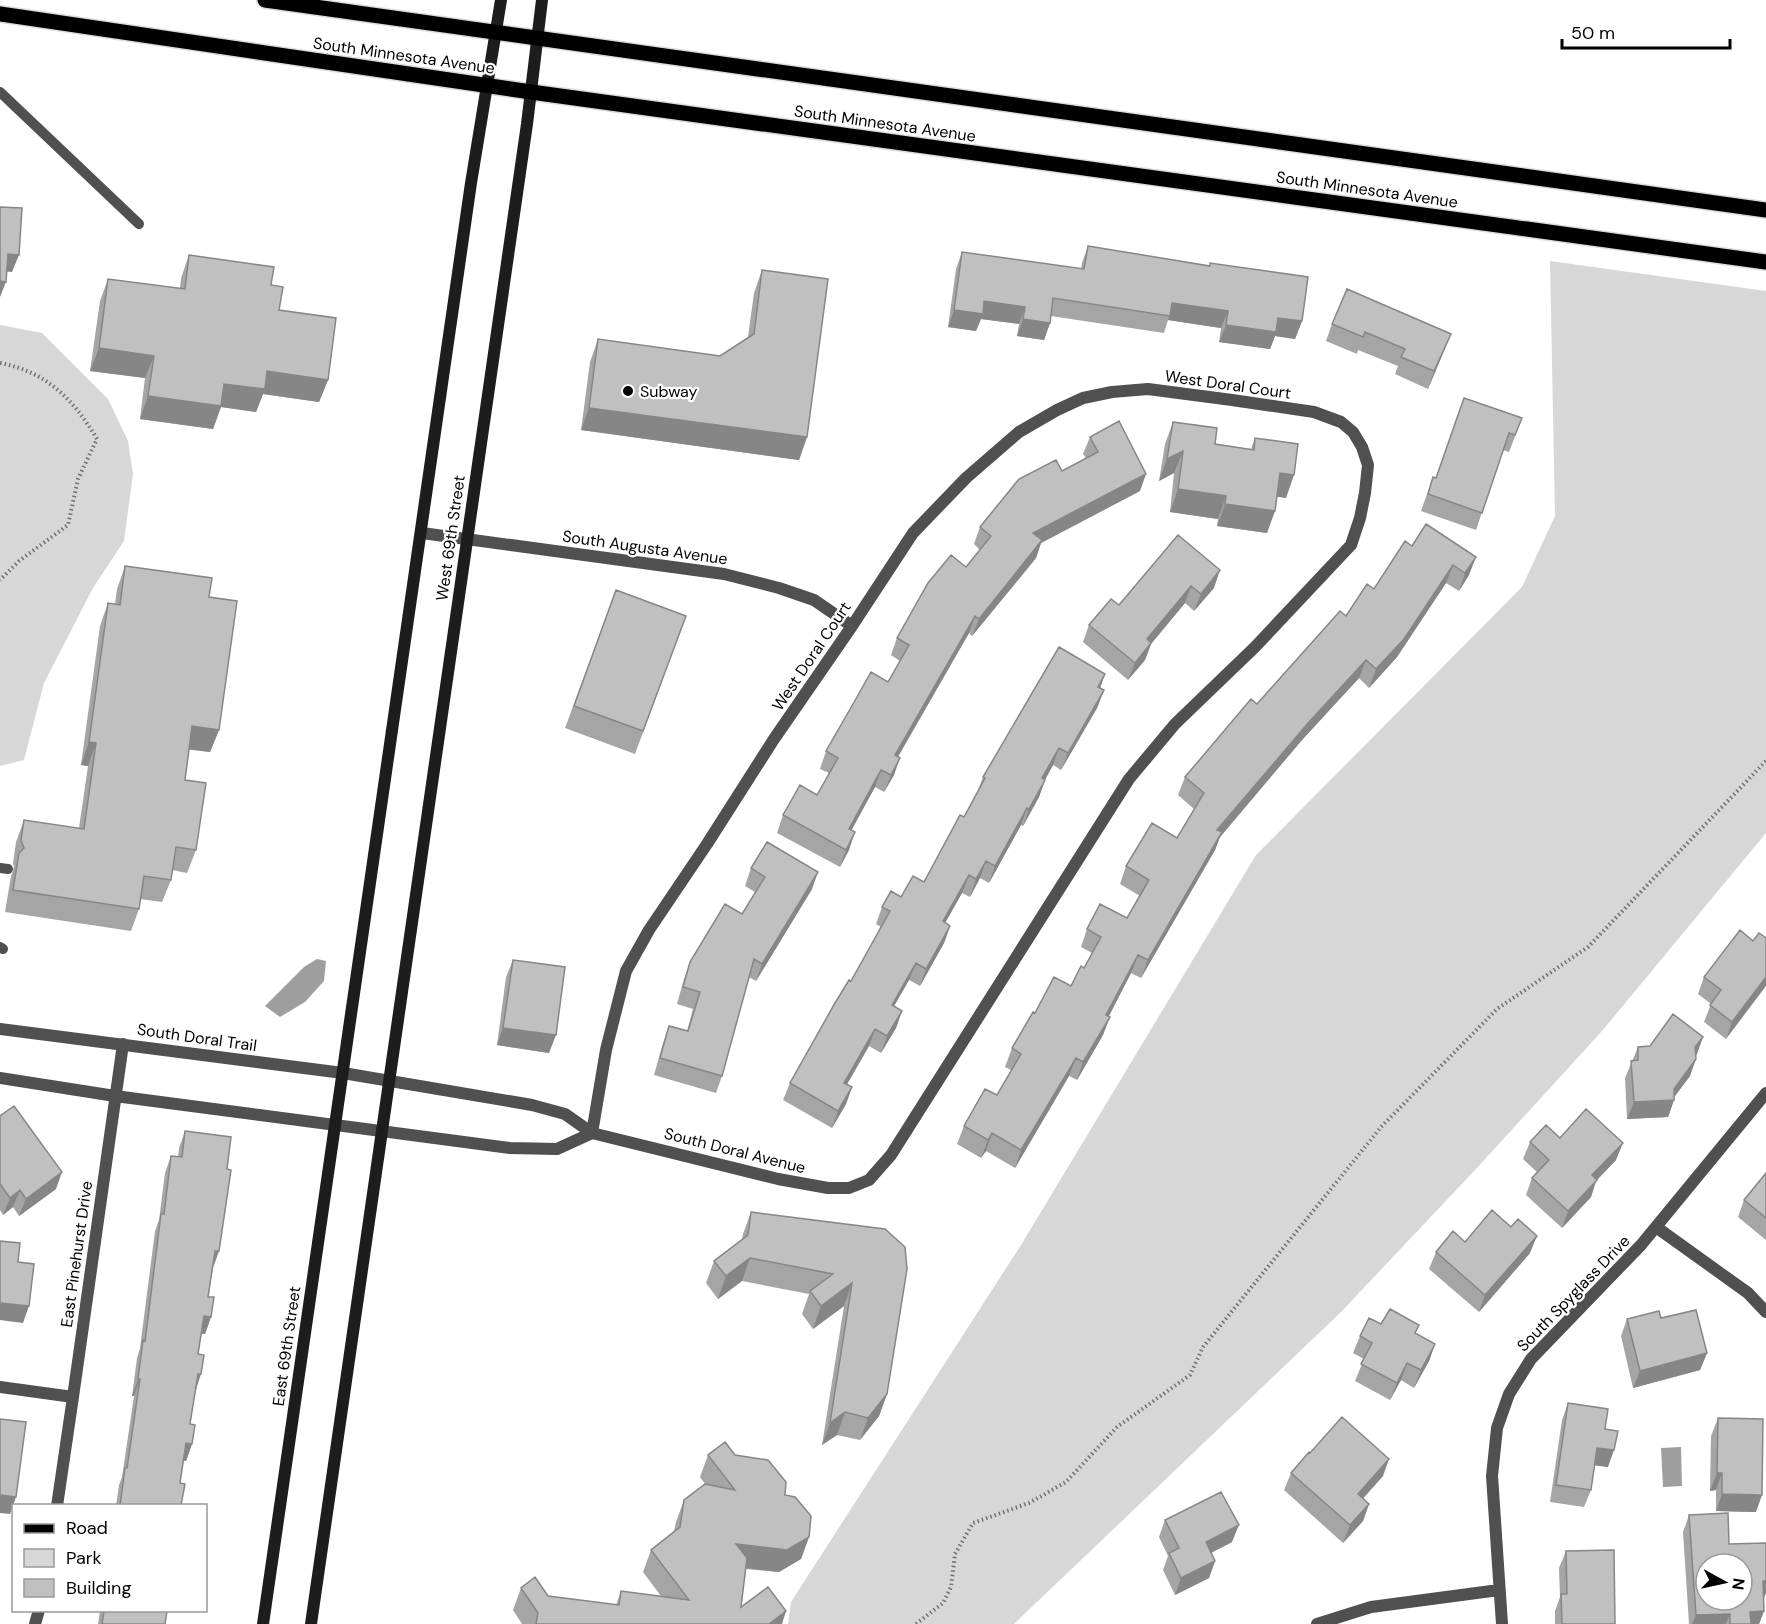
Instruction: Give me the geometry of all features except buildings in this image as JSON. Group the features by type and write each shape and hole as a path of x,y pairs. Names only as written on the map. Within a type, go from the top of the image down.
{"main road":[{"path":"265,0 1766,210"},
{"name":"West 69th Street","path":"343,1073 486,85 501,0"},
{"name":"West 69th Street","path":"389,1080 531,92 542,0"},
{"name":"South Minnesota Avenue","path":"0,14 531,92 1766,262"},
{"name":"East 69th Street","path":"263,1624 343,1073"},
{"path":"311,1624 389,1080"}],"street":[{"name":"West Doral Court","path":"592,1132 606,1050 626,970 649,930 774,739 913,533 966,478 1019,432 1083,398 1112,392 1148,389 1314,412 1341,422 1353,432 1362,447 1368,465 1360,518 1351,545 1255,648 1175,723 1129,779 891,1155 869,1180"},
{"name":"South Augusta Avenue","path":"422,533 724,574 779,588 814,600 852,626"},
{"name":"South Doral Trail","path":"0,1029 389,1080"},
{"name":"East Pinehurst Drive","path":"57,1504 123,1044"},
{"path":"0,1078 115,1096 510,1148 557,1149 592,1132"},
{"name":"South Doral Avenue","path":"389,1080 532,1105 565,1114 592,1132 778,1179 828,1188 849,1188 869,1180"},
{"name":"South Spyglass Drive","path":"1502,1624 1492,1476 1497,1428 1509,1394 1531,1359 1641,1245 1766,1093"},
{"path":"1656,1227 1748,1293 1766,1312"},
{"path":"0,1387 73,1397"},
{"path":"1317,1624 1371,1607 1499,1590"}],"lane":[{"path":"0,92 139,224"}],"path":[{"path":"0,363 18,366 49,381 82,413 97,439 78,479 68,525 19,561 0,580"},
{"path":"916,1624 943,1603 951,1587 954,1554 973,1523 1029,1503 1066,1482 1118,1427 1190,1375 1203,1347 1382,1126 1497,1009 1588,947 1766,761"}],"green space":[{"path":"1550,261 1766,291 1766,833 1602,1031 1340,1313 1014,1624 788,1624 791,1602 1021,1245 1256,855 1522,587 1555,516"},
{"path":"0,325 42,333 108,399 128,441 133,474 124,541 93,588 44,683 24,760 0,766"}],"shaded area":[{"path":"317,959 326,961 324,981 305,1002 280,1017 265,1006 304,967"},
{"path":"1681,1447 1682,1486 1663,1487 1661,1448"}],"place":[{"name":"Subway","path":"628,391"}]}
